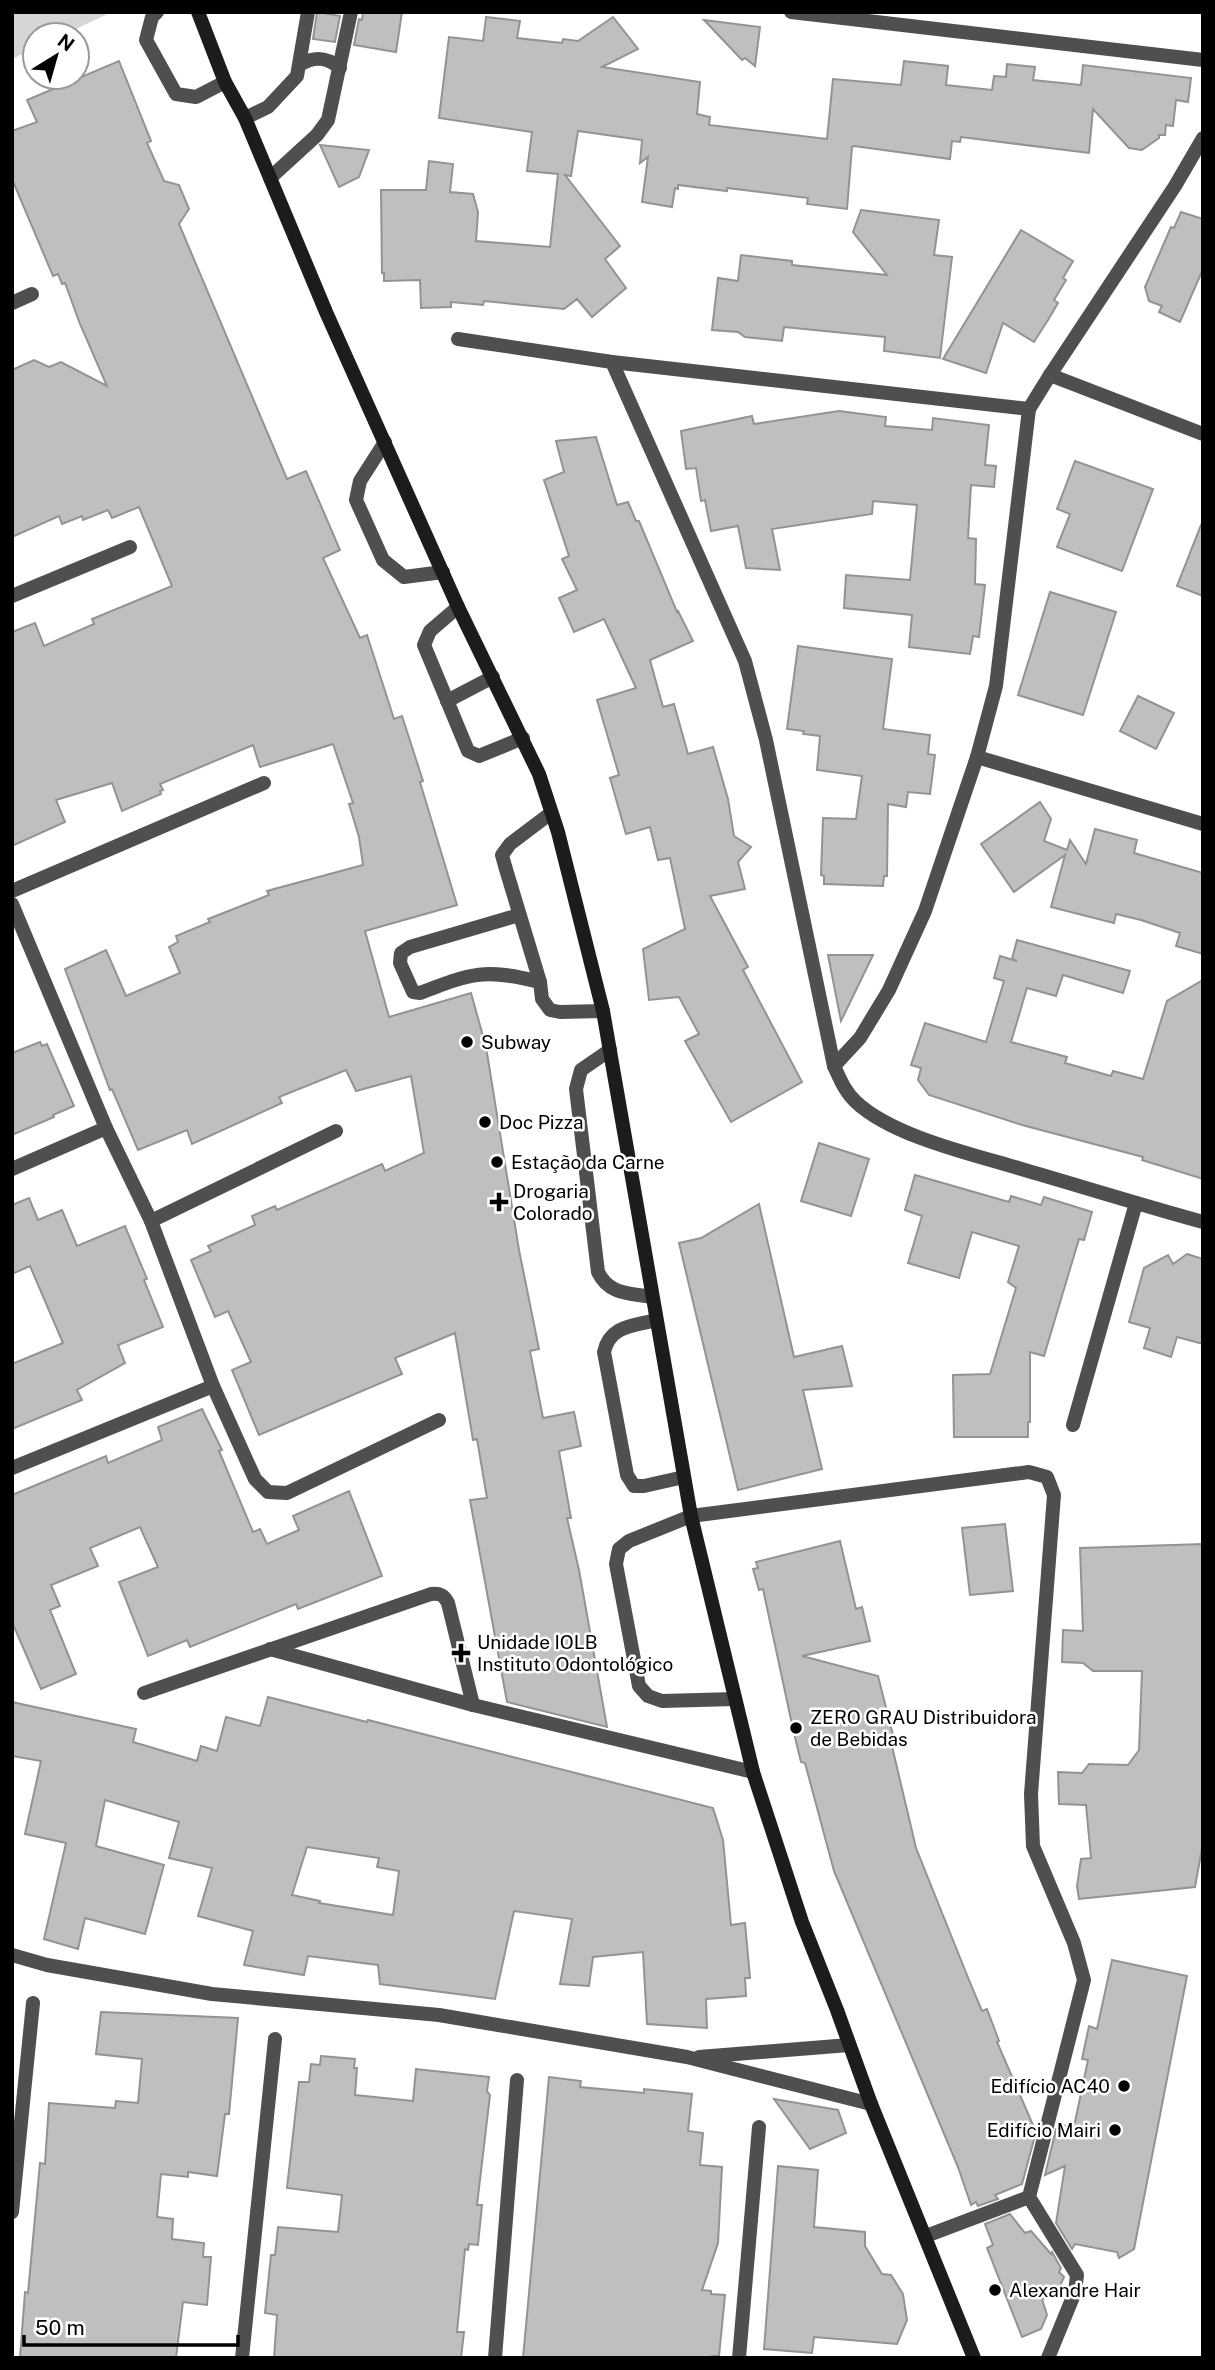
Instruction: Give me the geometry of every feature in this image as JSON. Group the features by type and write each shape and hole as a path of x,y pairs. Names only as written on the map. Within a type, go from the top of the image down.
{"street":[{"path":"157,12 152,17 146,40 176,94 196,97 225,82"},
{"path":"198,12 225,82 245,118 326,312 458,607 539,774 583,924 603,1011 691,1516 753,1772 802,1922 871,2104 974,2358"},
{"path":"245,118 268,107 297,76 308,12"},
{"path":"270,178 317,135 328,120 351,12"},
{"path":"791,12 1203,60"},
{"path":"301,64 316,58 333,62 340,68"},
{"path":"834,1066 860,1038 889,989 925,911 977,757 996,686 1029,409 1175,186 1203,138"},
{"path":"12,303 32,295"},
{"path":"458,339 612,362 1029,409"},
{"path":"612,362 735,636 750,679 766,740 834,1066 845,1088 857,1103 905,1131 959,1151 1203,1222"},
{"path":"1050,375 1203,434"},
{"path":"385,442 359,481 356,500 383,560 404,577 443,572"},
{"path":"12,596 130,547"},
{"path":"458,607 430,631 424,645 468,751 479,756 523,738"},
{"path":"447,701 493,677"},
{"path":"977,757 1203,824"},
{"path":"12,891 264,783"},
{"path":"551,813 510,844 502,855 540,982 542,999 550,1010 560,1012 603,1011"},
{"path":"12,904 106,1128 151,1221 213,1386 254,1479 268,1492 287,1493 439,1420"},
{"path":"519,915 410,947 401,953 400,964 413,992 420,993 465,976 492,972 540,982"},
{"path":"610,1050 581,1070 576,1089 598,1272 604,1283 614,1290 652,1297"},
{"path":"12,1169 106,1128"},
{"path":"151,1221 336,1131"},
{"path":"1073,1425 1136,1203"},
{"path":"656,1320 616,1331 607,1340 604,1352 627,1475 634,1486 684,1477"},
{"path":"12,1468 213,1386"},
{"path":"735,1699 662,1701 648,1696 639,1686 616,1564 619,1549 629,1541 691,1516 1029,1472 1047,1477 1054,1495 1031,1794 1033,1846 1074,1943 1084,1980 1029,2197 1077,2275 1075,2292 1048,2358"},
{"path":"144,1693 270,1648 439,1593 448,1603 473,1704"},
{"path":"270,1648 473,1704 753,1772"},
{"path":"12,1955 47,1965 212,1994 439,2015 687,2057 871,2104"},
{"path":"12,2212 33,2004"},
{"path":"242,2358 275,2039"},
{"path":"687,2057 849,2045"},
{"path":"495,2358 517,2080"},
{"path":"739,2358 758,2127"},
{"path":"926,2236 1029,2197"}],"shaded area":[{"path":"12,12 112,12 91,22 21,21 21,55 12,59"}],"building":[{"path":"317,12 340,16 335,42 313,39"},
{"path":"363,12 402,12 396,52 354,45"},
{"path":"486,17 520,21 517,38 562,43 563,39 578,41 613,17 638,49 602,67 700,82 697,114 710,117 709,125 827,139 833,79 901,85 904,61 948,66 946,85 992,90 994,76 1006,77 1007,64 1035,67 1033,80 1081,85 1083,65 1191,78 1188,102 1176,100 1173,126 1166,125 1165,135 1159,135 1159,138 1142,150 1129,148 1093,109 1089,153 961,137 960,142 952,141 950,159 854,146 847,209 807,204 808,198 678,185 678,189 675,188 672,207 642,202 648,157 640,163 642,140 578,131 571,176 565,175 620,246 605,259 626,288 592,317 577,299 564,309 484,301 483,305 451,302 451,307 421,308 420,280 384,281 381,190 426,190 429,161 453,164 450,192 473,194 478,212 476,241 550,247 558,174 527,171 532,132 439,118 449,37 483,41"},
{"path":"704,20 760,27 755,66 745,58 742,60"},
{"path":"119,61 151,141 147,143 164,181 179,185 189,209 179,224 287,479 306,471 340,550 323,558 360,638 367,635 394,719 402,716 423,781 420,782 457,905 365,931 389,1017 471,993 486,1047 519,1250 539,1349 530,1351 543,1418 574,1412 581,1446 559,1451 571,1518 567,1518 607,1727 507,1702 470,1500 487,1498 477,1439 473,1440 455,1333 395,1358 402,1374 259,1435 232,1370 251,1362 228,1311 215,1317 191,1260 211,1251 208,1246 255,1225 252,1216 275,1206 277,1210 382,1164 385,1171 424,1153 411,1076 356,1091 346,1070 279,1097 282,1103 192,1144 187,1130 138,1150 112,1089 110,1090 65,969 106,950 126,996 180,973 169,947 178,942 176,936 210,922 208,919 269,895 267,891 363,865 359,837 349,804 353,803 333,744 260,767 253,745 160,784 163,790 160,791 161,794 122,811 112,783 56,800 65,822 12,846 12,632 35,623 44,646 94,624 92,619 172,586 139,507 112,518 108,510 83,520 82,516 62,524 59,516 12,537 12,370 34,360 49,367 61,362 107,386 65,283 62,284 58,274 53,276 12,179 12,131 37,122 27,100 48,91 91,91 91,73"},
{"path":"320,145 369,150 359,177 339,187"},
{"path":"861,210 939,220 934,255 952,257 940,358 884,351 885,337 784,327 782,341 712,330 718,278 738,281 741,255 792,261 792,265 887,275 853,232"},
{"path":"1181,212 1203,219 1203,269 1180,322 1159,312 1162,306 1149,301 1145,287 1171,227 1174,228"},
{"path":"1021,230 1073,261 1054,300 1058,303 1048,320 1034,342 1003,323 986,373 943,359"},
{"path":"839,411 886,417 885,426 932,430 933,418 989,425 985,465 996,466 994,487 971,485 968,538 976,539 975,584 985,585 979,637 973,636 970,654 909,647 912,615 844,608 846,575 910,580 917,505 873,501 872,514 772,529 780,570 746,568 738,526 711,531 705,500 701,501 696,468 686,469 681,431 752,416 754,424"},
{"path":"596,437 617,505 628,502 636,521 639,521 677,612 693,641 650,660 663,707 674,704 688,754 713,747 728,799 734,836 751,847 738,862 745,889 710,896 748,967 743,970 802,1082 731,1122 685,1041 699,1034 679,997 649,1000 643,949 685,929 670,858 658,860 650,827 626,834 610,778 619,775 597,700 636,688 604,619 574,632 559,598 577,590 562,559 569,556 544,480 564,472 556,441"},
{"path":"1075,461 1153,489 1122,571 1057,547 1070,514 1057,509"},
{"path":"1203,525 1203,596 1177,586"},
{"path":"1050,592 1116,612 1083,715 1018,695"},
{"path":"798,646 892,659 883,729 930,735 928,754 935,755 930,794 908,792 906,807 888,804 887,876 884,876 883,886 824,884 824,876 821,875 823,818 856,819 862,776 817,770 820,736 787,729"},
{"path":"1138,696 1174,713 1156,749 1120,731"},
{"path":"1040,802 1051,819 1044,841 1067,850 1070,840 1086,864 1095,829 1137,840 1134,853 1203,873 1203,954 1176,946 1180,933 1141,920 1116,914 1114,923 1051,907 1065,855 1014,892 981,844"},
{"path":"1017,940 1130,971 1123,993 1063,975 1056,996 1027,988 1011,1042 1067,1057 1065,1063 1111,1076 1113,1071 1143,1079 1167,1001 1203,980 1203,1179 1142,1160 1143,1157 1022,1125 929,1095 918,1080 921,1068 911,1065 925,1023 986,1042 1004,981 994,978 1000,956 1017,961 1012,959"},
{"path":"828,955 873,955 841,1021"},
{"path":"40,1042 42,1046 47,1044 74,1106 12,1135 12,1053"},
{"path":"819,1143 869,1159 851,1216 801,1201"},
{"path":"915,1175 1009,1202 1011,1196 1041,1205 1044,1197 1092,1212 1084,1240 1079,1239 1044,1356 1030,1352 1028,1437 954,1437 953,1375 990,1374 1016,1288 1008,1282 1019,1246 972,1232 959,1278 908,1263 922,1216 905,1210"},
{"path":"29,1198 38,1220 62,1210 77,1246 125,1226 163,1327 118,1345 125,1363 77,1390 82,1400 12,1429 12,1364 63,1343 30,1266 12,1274 12,1205"},
{"path":"759,1204 794,1357 842,1346 852,1386 803,1390 822,1469 738,1490 679,1243 701,1238"},
{"path":"1187,1254 1203,1259 1203,1344 1177,1337 1171,1357 1144,1348 1150,1328 1129,1322 1144,1268 1168,1255 1173,1264"},
{"path":"202,1409 222,1450 219,1451 253,1532 260,1529 267,1544 299,1530 293,1516 349,1491 382,1576 298,1609 296,1604 190,1647 187,1640 148,1656 119,1582 158,1567 140,1527 90,1548 98,1566 51,1585 60,1606 50,1610 76,1674 41,1689 12,1622 12,1495 106,1456 108,1463 162,1440 158,1427"},
{"path":"1005,1524 1013,1591 970,1595 962,1528"},
{"path":"840,1541 856,1609 862,1607 870,1641 802,1656 878,1676 916,1848 982,2011 987,2009 999,2041 997,2042 1036,2132 1022,2184 995,2195 998,2199 978,2206 976,2202 971,2205 958,2167 834,1871 805,1763 801,1762 763,1589 759,1590 753,1569 758,1568 756,1562"},
{"path":"1203,1544 1203,1843 1195,1887 1079,1899 1077,1886 1081,1859 1091,1858 1086,1805 1059,1804 1058,1772 1082,1773 1089,1764 1128,1765 1139,1750 1142,1671 1093,1671 1083,1663 1062,1662 1063,1630 1083,1631 1080,1548"},
{"path":"268,1697 713,1808 723,1840 731,1925 745,1923 750,1978 745,1978 746,1996 706,1999 707,2028 647,2024 643,1952 593,1957 589,1986 560,1984 572,1919 514,1911 495,1999 380,1984 378,1965 308,1956 304,1975 244,1965 253,1931 198,1916 212,1868 169,1858 179,1822 105,1800 96,1846 164,1865 145,1934 85,1918 78,1949 44,1939 66,1843 25,1834 41,1761 12,1756 12,1702 136,1729 133,1742 197,1761 201,1746 217,1751 226,1717 260,1726","holes":["307,1847 379,1858 377,1867 399,1871 393,1915 319,1903 320,1901 292,1895"]},
{"path":"1112,1960 1187,1976 1134,2249 1119,2258 1117,2252 1075,2244 1072,2249 1056,2223 1065,2166 1045,2175 1056,2129 1075,2122 1088,2060 1082,2059 1089,2026 1097,2029"},
{"path":"101,2012 238,2018 229,2114 225,2114 217,2176 188,2172 188,2177 161,2174 157,2217 173,2219 172,2239 204,2243 203,2257 211,2257 207,2305 183,2302 176,2358 20,2358 40,2163 45,2164 49,2103 115,2108 116,2101 138,2103 142,2059 96,2054"},
{"path":"321,2056 355,2059 355,2095 413,2101 416,2069 489,2077 487,2091 490,2095 477,2205 482,2205 478,2245 469,2244 468,2250 465,2249 457,2332 464,2332 461,2358 274,2358 277,2315 265,2313 271,2255 275,2255 278,2227 338,2232 342,2195 287,2188 299,2082 309,2082 311,2064 320,2065"},
{"path":"549,2077 581,2081 580,2087 692,2094 688,2131 703,2133 700,2165 722,2167 718,2243 702,2290 725,2295 719,2356 523,2358"},
{"path":"774,2099 838,2110 846,2133 810,2149"},
{"path":"778,2166 818,2170 814,2227 865,2232 865,2246 882,2274 891,2275 903,2294 907,2320 897,2344 814,2337 812,2353 764,2349"},
{"path":"1010,2214 1025,2233 1031,2231 1051,2254 1052,2252 1061,2268 1059,2272 1064,2277 1056,2295 1042,2299 1047,2315 1041,2329 1022,2337 987,2248 993,2245 985,2224"}],"place":[{"name":"Subway","path":"467,1042"},
{"name":"Doc Pizza","path":"485,1122"},
{"name":"Estação da Carne","path":"497,1162"},
{"name":"Drogaria Colorado","path":"499,1202"},
{"name":"Unidade IOLB Instituto Odontológico","path":"461,1653"},
{"name":"ZERO GRAU Distribuidora de Bebidas","path":"796,1728"},
{"name":"Edifício AC40","path":"1124,2086"},
{"name":"Edifício Mairi","path":"1115,2130"},
{"name":"Alexandre Hair","path":"995,2290"}]}
